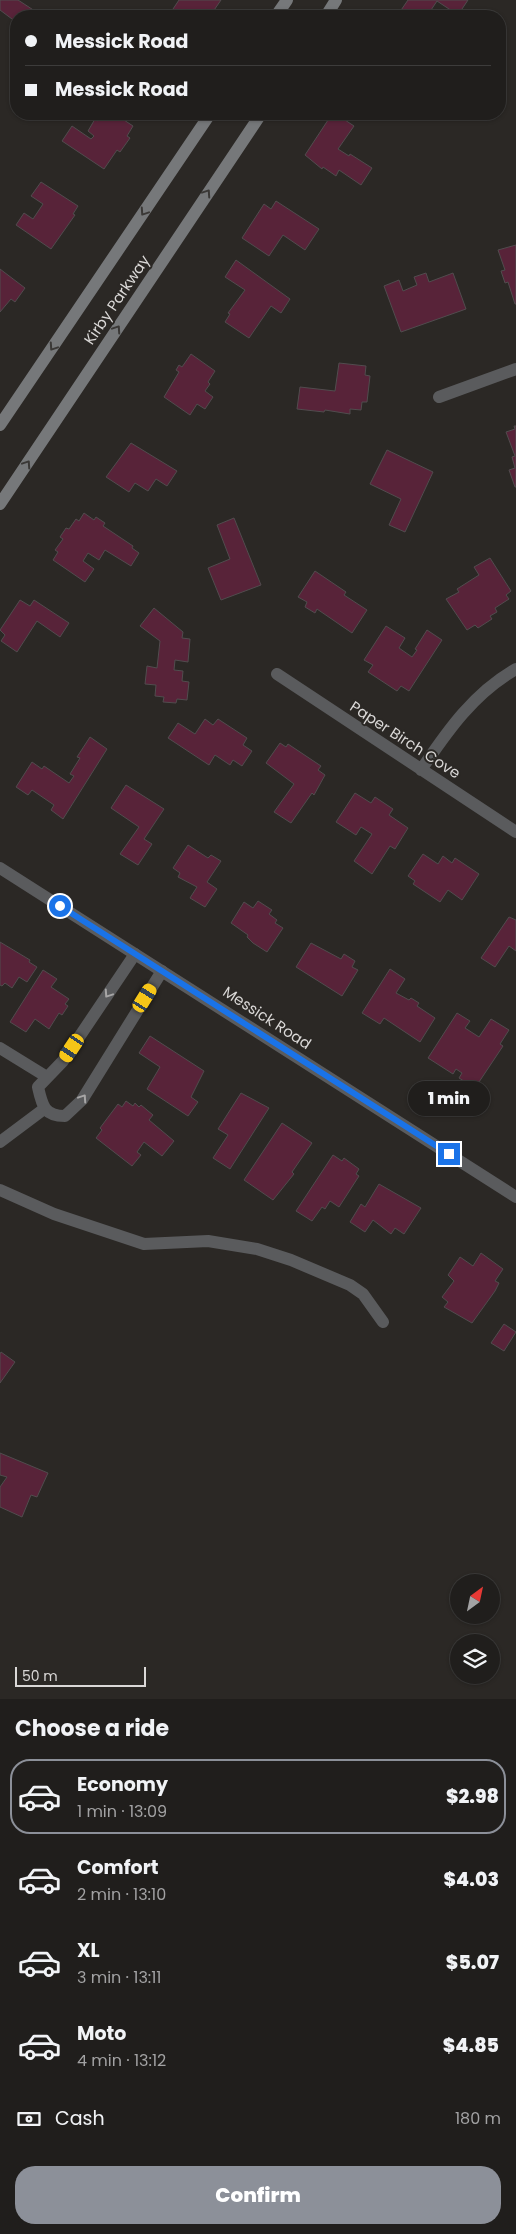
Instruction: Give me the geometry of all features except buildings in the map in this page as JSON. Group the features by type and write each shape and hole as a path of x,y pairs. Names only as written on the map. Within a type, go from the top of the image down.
{"main road":[{"name":"Kirby Parkway","path":"0,425 206,120"},
{"name":"Kirby Parkway","path":"0,504 256,120"}],"street":[{"path":"439,397 516,369"},
{"path":"421,770 459,716 474,699 516,669"},
{"name":"Paper Birch Cove","path":"277,674 516,832"},
{"name":"Messick Road","path":"0,868 516,1197"},
{"path":"135,954 63,1061 38,1087 44,1109 54,1116 65,1116 82,1100 162,971"},
{"path":"0,1048 47,1077"},
{"path":"0,1142 44,1109"},
{"path":"0,1190 54,1214 144,1244 208,1241 258,1249 291,1260 350,1285 363,1294 383,1322"}],"route":[{"path":"60,906 449,1154"}]}
